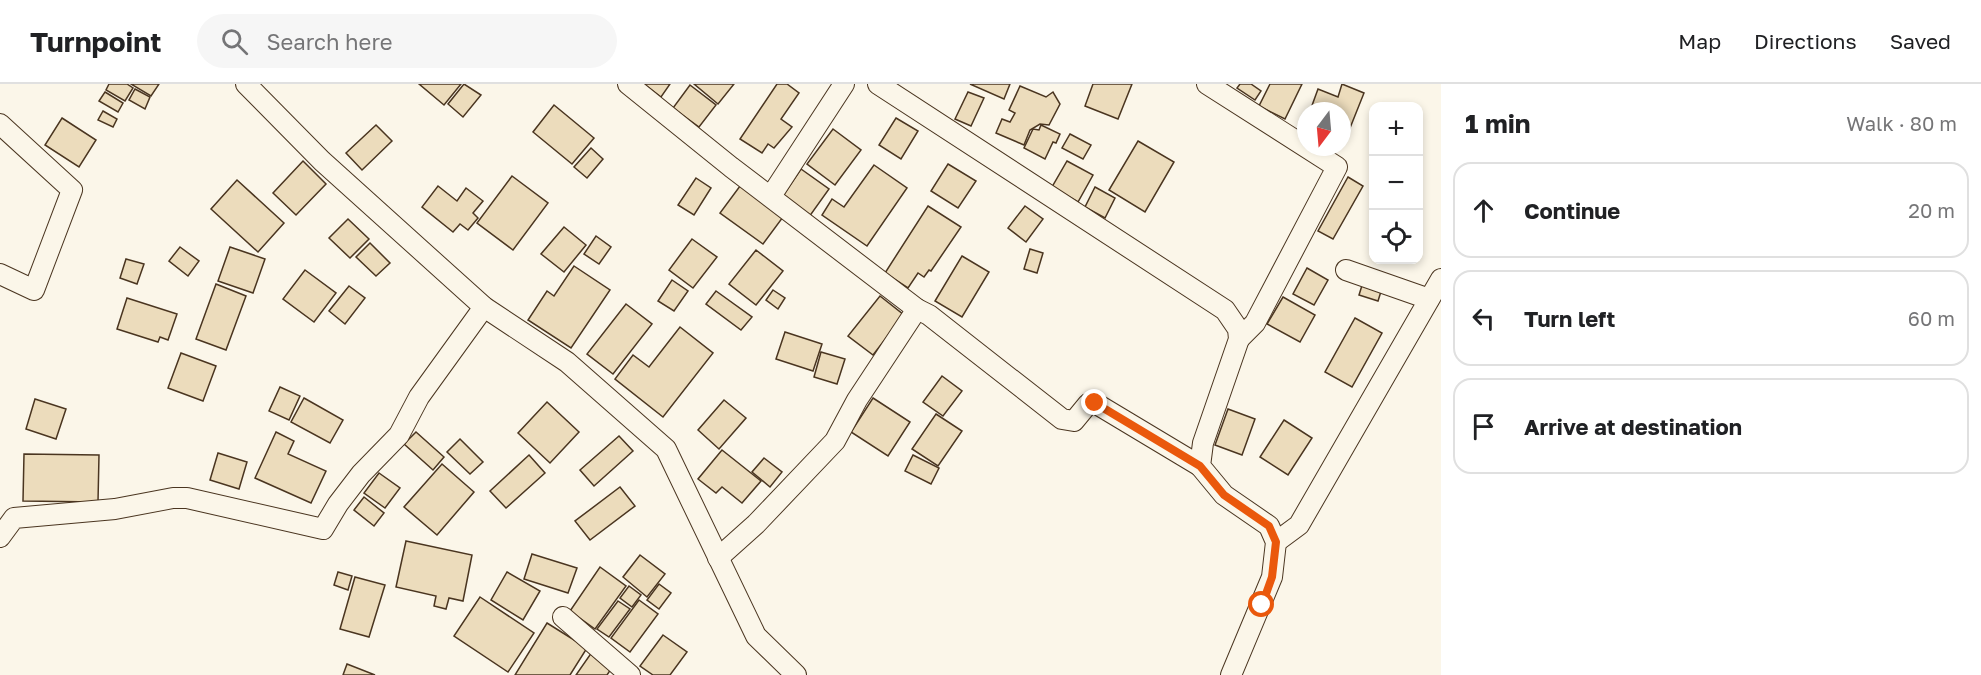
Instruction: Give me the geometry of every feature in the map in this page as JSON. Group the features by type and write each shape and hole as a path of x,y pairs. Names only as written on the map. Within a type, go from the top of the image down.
{"street":[{"path":"246,84 322,161 483,307 567,362 666,449 756,636 796,675"},
{"path":"628,84 916,309 929,315 1067,422 1074,421 1088,404 1095,403 1200,466 1224,495 1269,526 1276,542 1272,577 1231,675"},
{"path":"771,196 844,84"},
{"path":"878,84 1225,310 1238,329 1239,339 1203,443 1200,466"},
{"path":"1207,84 1337,167 1255,323 1239,339"},
{"path":"0,124 72,190 34,290 0,274"},
{"path":"1346,270 1429,299"},
{"path":"1276,542 1299,525 1441,279"},
{"path":"0,537 14,518 115,508 173,498 187,498 323,529 338,504 361,474 399,435 419,397 483,307"},
{"path":"718,558 756,524 835,441 857,399 916,309"},
{"path":"562,617 630,675"}],"building":[{"path":"109,84 127,84 133,88 125,101 106,90"},
{"path":"131,84 159,84 151,96"},
{"path":"419,84 461,84 444,105"},
{"path":"464,84 481,95 463,117 448,104"},
{"path":"644,84 670,84 661,97"},
{"path":"694,84 734,84 718,104"},
{"path":"777,84 787,84 799,93 781,119 792,127 774,148 768,144 762,153 740,139"},
{"path":"970,84 1010,84 1004,99"},
{"path":"1093,84 1132,84 1118,119 1085,106"},
{"path":"1240,84 1251,84 1261,91 1255,100 1237,88"},
{"path":"1270,84 1302,84 1285,119 1259,106"},
{"path":"1342,84 1364,93 1351,126 1351,102 1313,102 1318,89 1338,97"},
{"path":"690,85 716,105 699,127 673,108"},
{"path":"1020,86 1046,97 1053,92 1060,104 1049,125 1040,124 1030,130 1024,145 996,133 1002,119 1010,122 1015,113 1009,110"},
{"path":"135,89 150,97 145,109 129,100"},
{"path":"105,92 123,103 118,112 99,101"},
{"path":"968,92 984,98 971,126 955,119"},
{"path":"554,105 594,138 572,164 533,132"},
{"path":"103,111 117,119 113,127 98,120"},
{"path":"62,118 96,140 79,167 45,145"},
{"path":"896,118 918,131 901,159 879,145"},
{"path":"376,125 392,141 362,170 346,153"},
{"path":"1041,125 1060,134 1056,143 1053,142 1045,159 1024,148 1033,129 1039,130"},
{"path":"833,129 861,150 835,185 807,164"},
{"path":"1070,134 1091,145 1083,159 1062,148"},
{"path":"1138,141 1174,162 1145,212 1109,190"},
{"path":"591,148 603,159 587,178 574,167"},
{"path":"303,161 326,184 296,215 273,193"},
{"path":"1067,161 1093,175 1078,202 1052,187"},
{"path":"948,164 976,181 958,208 931,191"},
{"path":"874,165 907,188 867,246 822,215 832,199 844,207"},
{"path":"801,169 829,189 809,217 782,197"},
{"path":"512,176 548,203 513,250 477,223"},
{"path":"1348,177 1363,186 1333,239 1318,231"},
{"path":"696,178 711,188 694,215 678,205"},
{"path":"237,180 284,223 258,252 211,209"},
{"path":"743,182 786,213 763,244 720,213"},
{"path":"438,186 457,201 466,188 483,201 473,213 478,218 468,230 460,224 453,232 422,207"},
{"path":"1095,187 1115,198 1105,218 1085,207"},
{"path":"928,206 961,227 931,271 929,270 924,277 918,273 908,288 885,273"},
{"path":"1025,206 1043,219 1026,242 1008,228"},
{"path":"348,219 369,239 350,258 329,238"},
{"path":"564,227 586,245 564,272 541,254"},
{"path":"596,236 611,247 599,264 584,254"},
{"path":"692,239 717,257 693,288 669,270"},
{"path":"370,243 390,263 376,276 356,257"},
{"path":"180,247 199,261 188,276 169,261"},
{"path":"230,247 265,259 253,293 218,281"},
{"path":"1030,249 1043,253 1037,273 1024,269"},
{"path":"756,250 783,271 756,305 729,284"},
{"path":"962,256 989,272 962,317 935,301"},
{"path":"126,259 144,264 137,284 120,278"},
{"path":"574,266 610,290 571,348 528,320 547,291 554,296"},
{"path":"1307,268 1328,280 1314,305 1293,294"},
{"path":"305,270 336,293 314,322 283,299"},
{"path":"1364,279 1383,285 1378,301 1359,295"},
{"path":"672,280 688,291 674,311 658,301"},
{"path":"216,284 246,296 226,350 196,339"},
{"path":"349,286 365,298 345,324 329,311"},
{"path":"773,290 785,298 778,309 766,300"},
{"path":"716,291 752,317 741,330 706,304"},
{"path":"880,296 904,315 873,355 848,336"},
{"path":"1283,297 1315,315 1300,342 1267,324"},
{"path":"127,298 177,314 168,340 160,337 158,342 117,329"},
{"path":"626,304 652,324 613,374 587,354"},
{"path":"1355,318 1382,333 1352,387 1325,372"},
{"path":"680,327 713,353 663,417 615,379 633,355 649,367"},
{"path":"785,332 822,344 813,371 776,359"},
{"path":"821,352 845,359 837,384 814,377"},
{"path":"181,353 216,366 203,401 168,388"},
{"path":"942,376 962,391 943,416 923,402"},
{"path":"280,387 300,396 289,420 269,411"},
{"path":"304,398 343,420 330,443 291,422"},
{"path":"873,398 910,422 888,456 851,432"},
{"path":"35,399 66,409 56,439 26,429"},
{"path":"724,400 746,418 719,449 698,430"},
{"path":"547,402 579,432 550,463 518,433"},
{"path":"1228,409 1255,419 1242,455 1215,445"},
{"path":"936,414 962,431 938,466 912,449"},
{"path":"1284,420 1312,438 1288,475 1260,457"},
{"path":"276,432 294,441 288,454 326,471 311,503 255,478"},
{"path":"416,432 444,457 433,470 404,444"},
{"path":"619,436 633,451 594,486 580,470"},
{"path":"460,439 483,462 470,474 447,452"},
{"path":"722,450 761,481 742,503 722,487 716,493 698,479"},
{"path":"218,453 247,462 239,489 210,480"},
{"path":"24,454 99,455 98,502 23,501"},
{"path":"529,455 545,473 506,508 490,491"},
{"path":"913,455 939,468 931,484 905,471"},
{"path":"764,458 782,472 770,487 752,472"},
{"path":"442,464 474,492 437,535 404,507"},
{"path":"379,473 400,488 385,508 364,493"},
{"path":"620,487 635,506 590,540 575,521"},
{"path":"364,497 384,513 374,526 354,510"},
{"path":"406,541 472,555 463,601 449,598 446,609 434,606 436,596 396,587"},
{"path":"532,554 577,568 568,593 524,579"},
{"path":"640,555 665,574 647,597 623,577"},
{"path":"600,567 626,586 595,629 570,611"},
{"path":"338,572 352,576 348,590 334,585"},
{"path":"507,572 540,591 523,620 491,600"},
{"path":"355,577 385,585 369,637 340,629"},
{"path":"659,584 671,593 659,609 647,600"},
{"path":"629,586 641,595 632,607 620,598"},
{"path":"480,597 534,633 508,672 454,636"},
{"path":"639,600 658,614 630,652 611,638"},
{"path":"618,601 630,609 609,637 597,629"},
{"path":"547,623 587,648 570,675 515,675"},
{"path":"663,635 687,652 670,675 653,675 640,666"},
{"path":"592,652 613,666 607,675 576,675"},
{"path":"347,664 375,675 343,675"}],"route":[{"path":"1095,403 1200,466 1224,495 1269,526 1276,542 1272,577 1262,605"}]}
